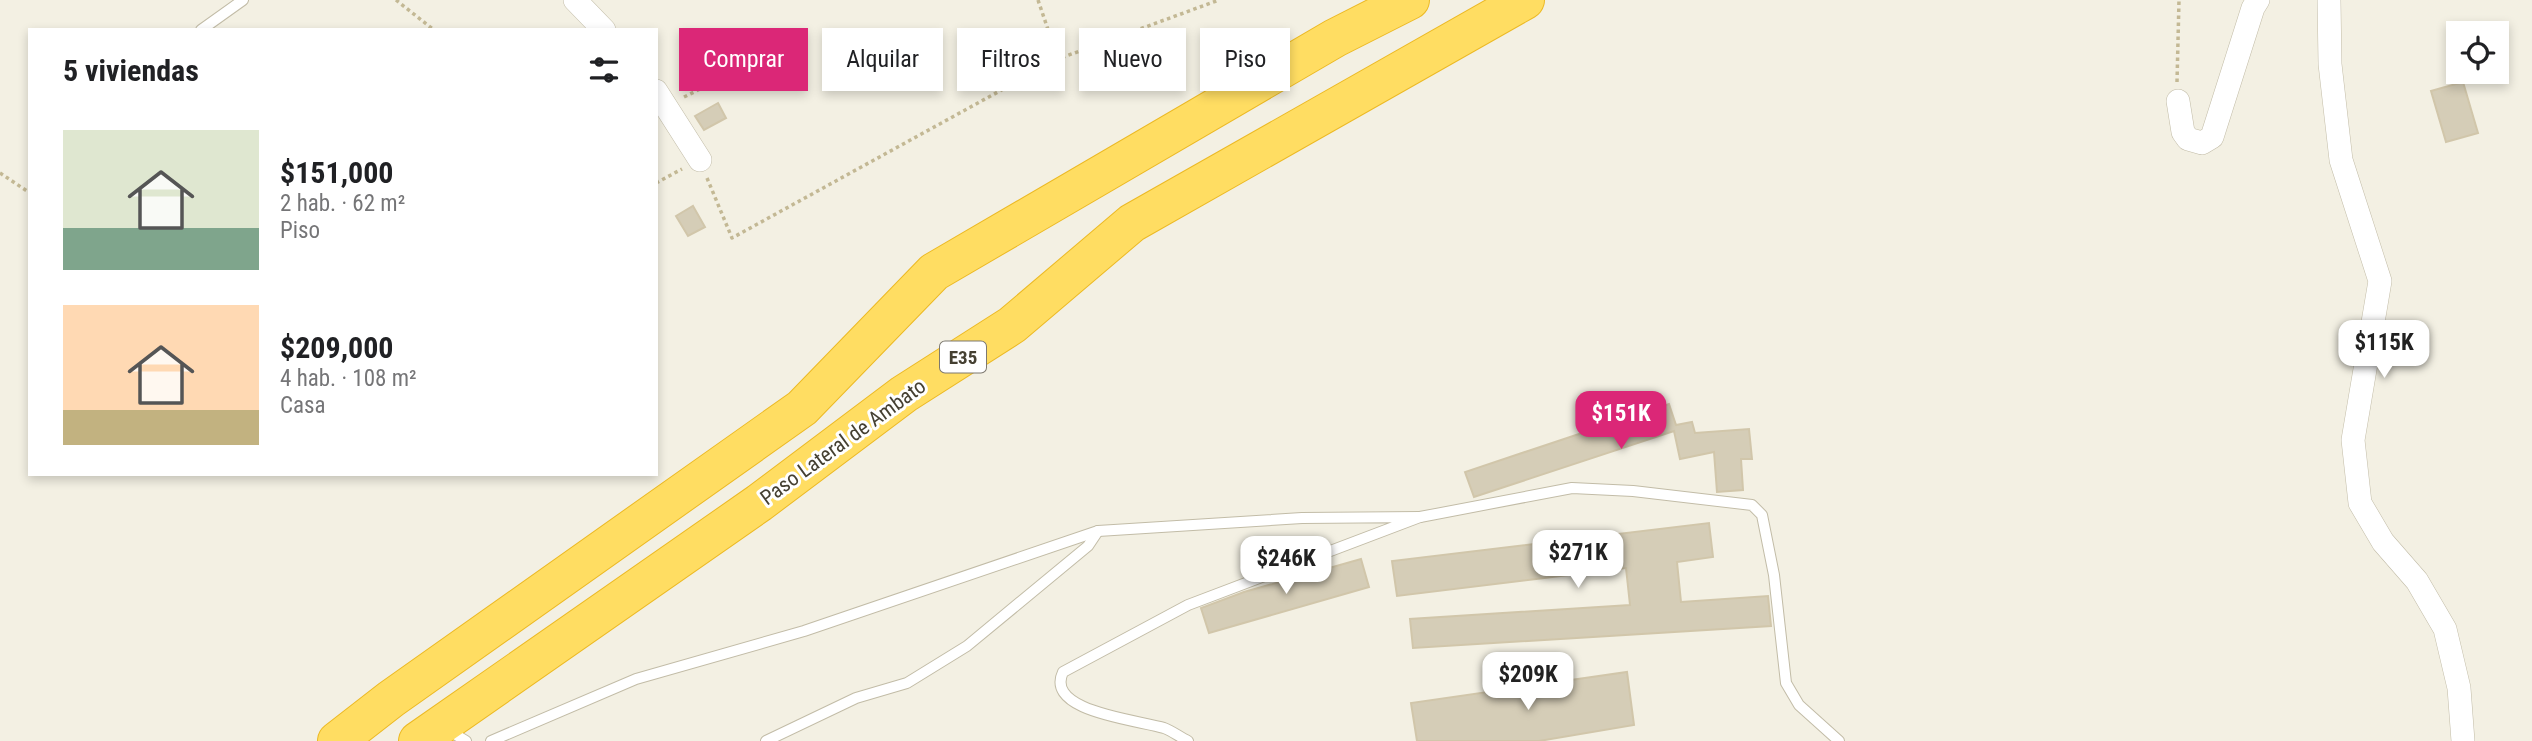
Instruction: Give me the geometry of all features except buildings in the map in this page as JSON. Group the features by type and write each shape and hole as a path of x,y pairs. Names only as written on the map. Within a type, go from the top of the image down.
{"highway":[{"path":"337,741 391,699 802,408 934,271 1335,38 1410,0"},
{"name":"Paso Lateral de Ambato","path":"442,736 904,394 1012,325 1132,223 1525,0"}],"street":[{"path":"575,0 602,28"},
{"path":"2178,101 2188,139 2202,143 2212,137 2253,8 2258,0"},
{"path":"2329,0 2330,64 2341,160 2380,281 2353,440 2360,503 2383,542 2417,581 2445,629 2459,688 2463,741"},
{"path":"662,98 700,160"}],"lane":[{"path":"204,28 243,0"},
{"path":"1188,741 1167,729 1085,708 1068,700 1060,691 1058,682 1063,672 1188,605 1420,517 1572,488 1633,491 1752,505 1762,516 1774,575 1786,683 1799,705 1839,741"},
{"path":"491,741 636,679 803,631 1098,531 1302,518 1420,517"},
{"path":"766,741 856,698 907,683 967,646 1088,546 1098,531"}],"path":[{"path":"396,0 431,28"},
{"path":"1038,0 1047,28"},
{"path":"1065,56 1219,0"},
{"path":"2178,101 2179,0"},
{"path":"662,98 679,91"},
{"path":"658,182 700,160 732,238 1000,91"},
{"path":"0,173 28,191"}]}
